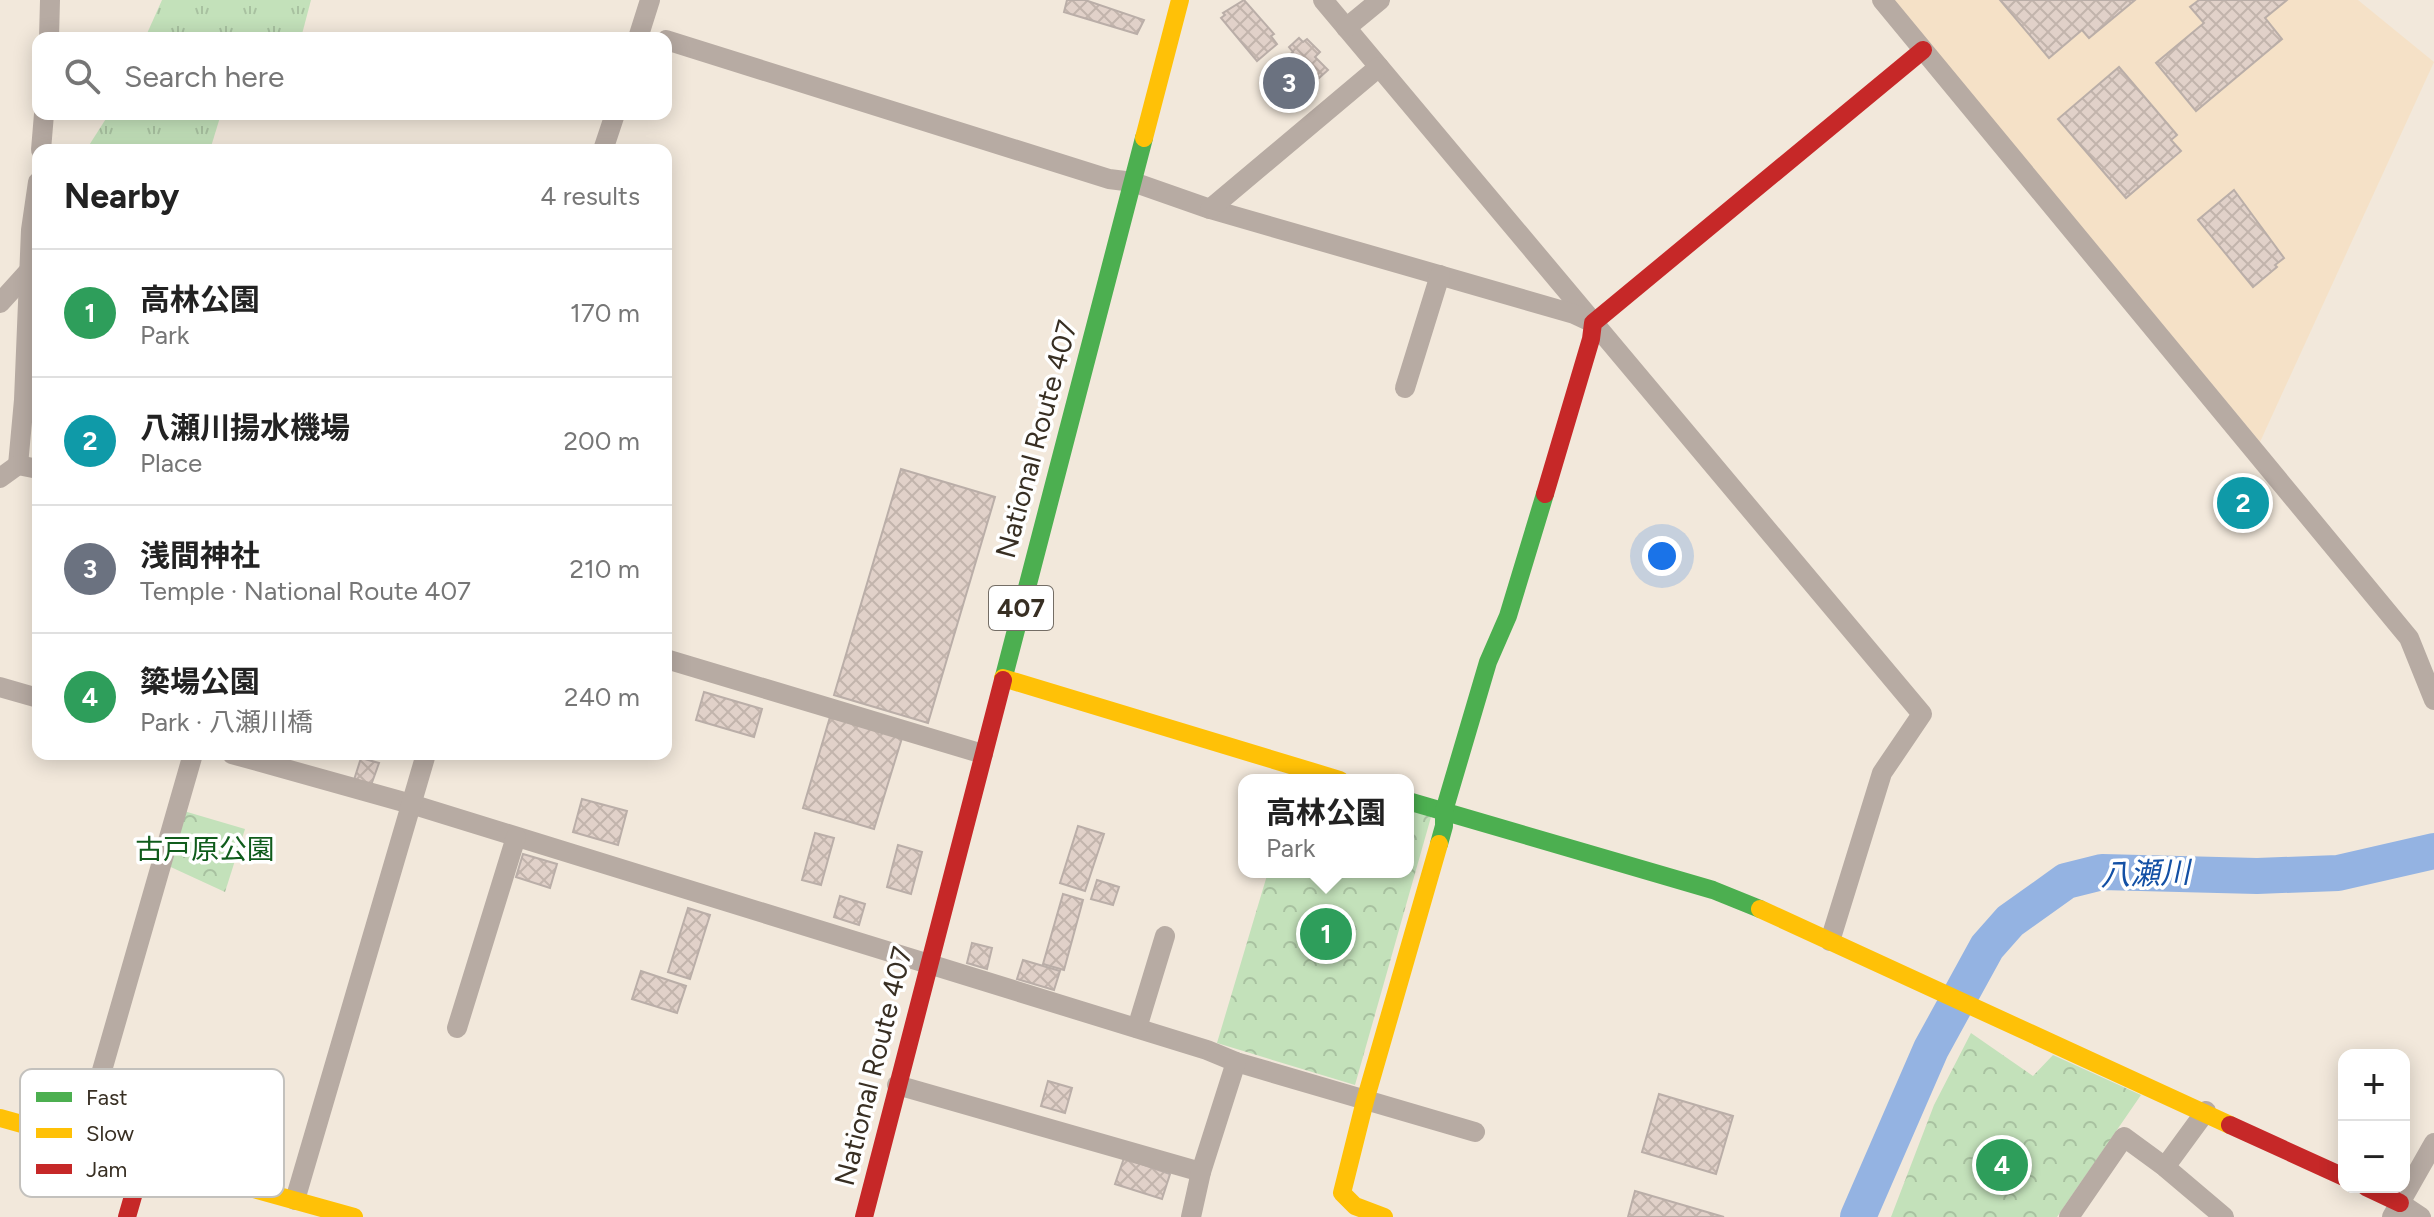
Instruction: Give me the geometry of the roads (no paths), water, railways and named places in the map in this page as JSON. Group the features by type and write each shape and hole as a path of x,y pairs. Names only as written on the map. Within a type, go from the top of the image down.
{"main road":[{"name":"National Route 407","path":"864,1217 1180,0"},
{"path":"1384,1217 1353,1207 1342,1193 1365,1101 1444,826 1444,811 1488,662 1508,616 1591,339 1593,323 1923,50"},
{"path":"1003,678 1320,774"},
{"path":"1414,803 1713,890 1749,904 2338,1174"},
{"path":"0,1118 20,1123"},
{"path":"2374,1193 2396,1210"},
{"path":"127,1217 133,1197"},
{"path":"284,1197 354,1217"}],"street":[{"path":"49,32 50,0"},
{"path":"646,32 650,0"},
{"path":"1323,0 1922,714 1882,773 1830,941"},
{"path":"1346,28 1380,0"},
{"path":"1882,0 2409,638 2434,700"},
{"path":"672,42 1109,179 1133,182 1210,209 1574,314 1593,323"},
{"path":"1210,209 1379,67"},
{"path":"42,144 44,120"},
{"path":"605,144 613,120"},
{"path":"0,478 28,467 24,400 32,236"},
{"path":"0,303 28,272"},
{"path":"1405,388 1440,275"},
{"path":"672,661 983,754"},
{"path":"0,687 32,696"},
{"path":"102,1069 191,760"},
{"path":"253,760 411,804 1137,1028 1236,1062 1475,1132"},
{"path":"295,1200 424,760"},
{"path":"457,1028 516,837"},
{"path":"1137,1028 1165,936"},
{"path":"1191,1217 1201,1172 1236,1062"},
{"path":"897,1085 1201,1172"},
{"path":"2165,1167 2206,1111"},
{"path":"2069,1217 2124,1137 2224,1217"},
{"path":"2421,1217 2396,1210 2434,1143"}],"waterway":[{"name":"八瀬川","path":"1858,1217 1931,1049 1987,947 2010,921 2066,881 2102,872 2257,876 2338,873 2434,851"}],"place":[{"name":"浅間神社","path":"1289,83"},
{"name":"八瀬川揚水機場","path":"2243,503"},
{"name":"高林公園","path":"1326,934"},
{"name":"簗場公園","path":"2002,1165"}],"park label":[{"name":"古戸原公園","path":"205,849"}]}
